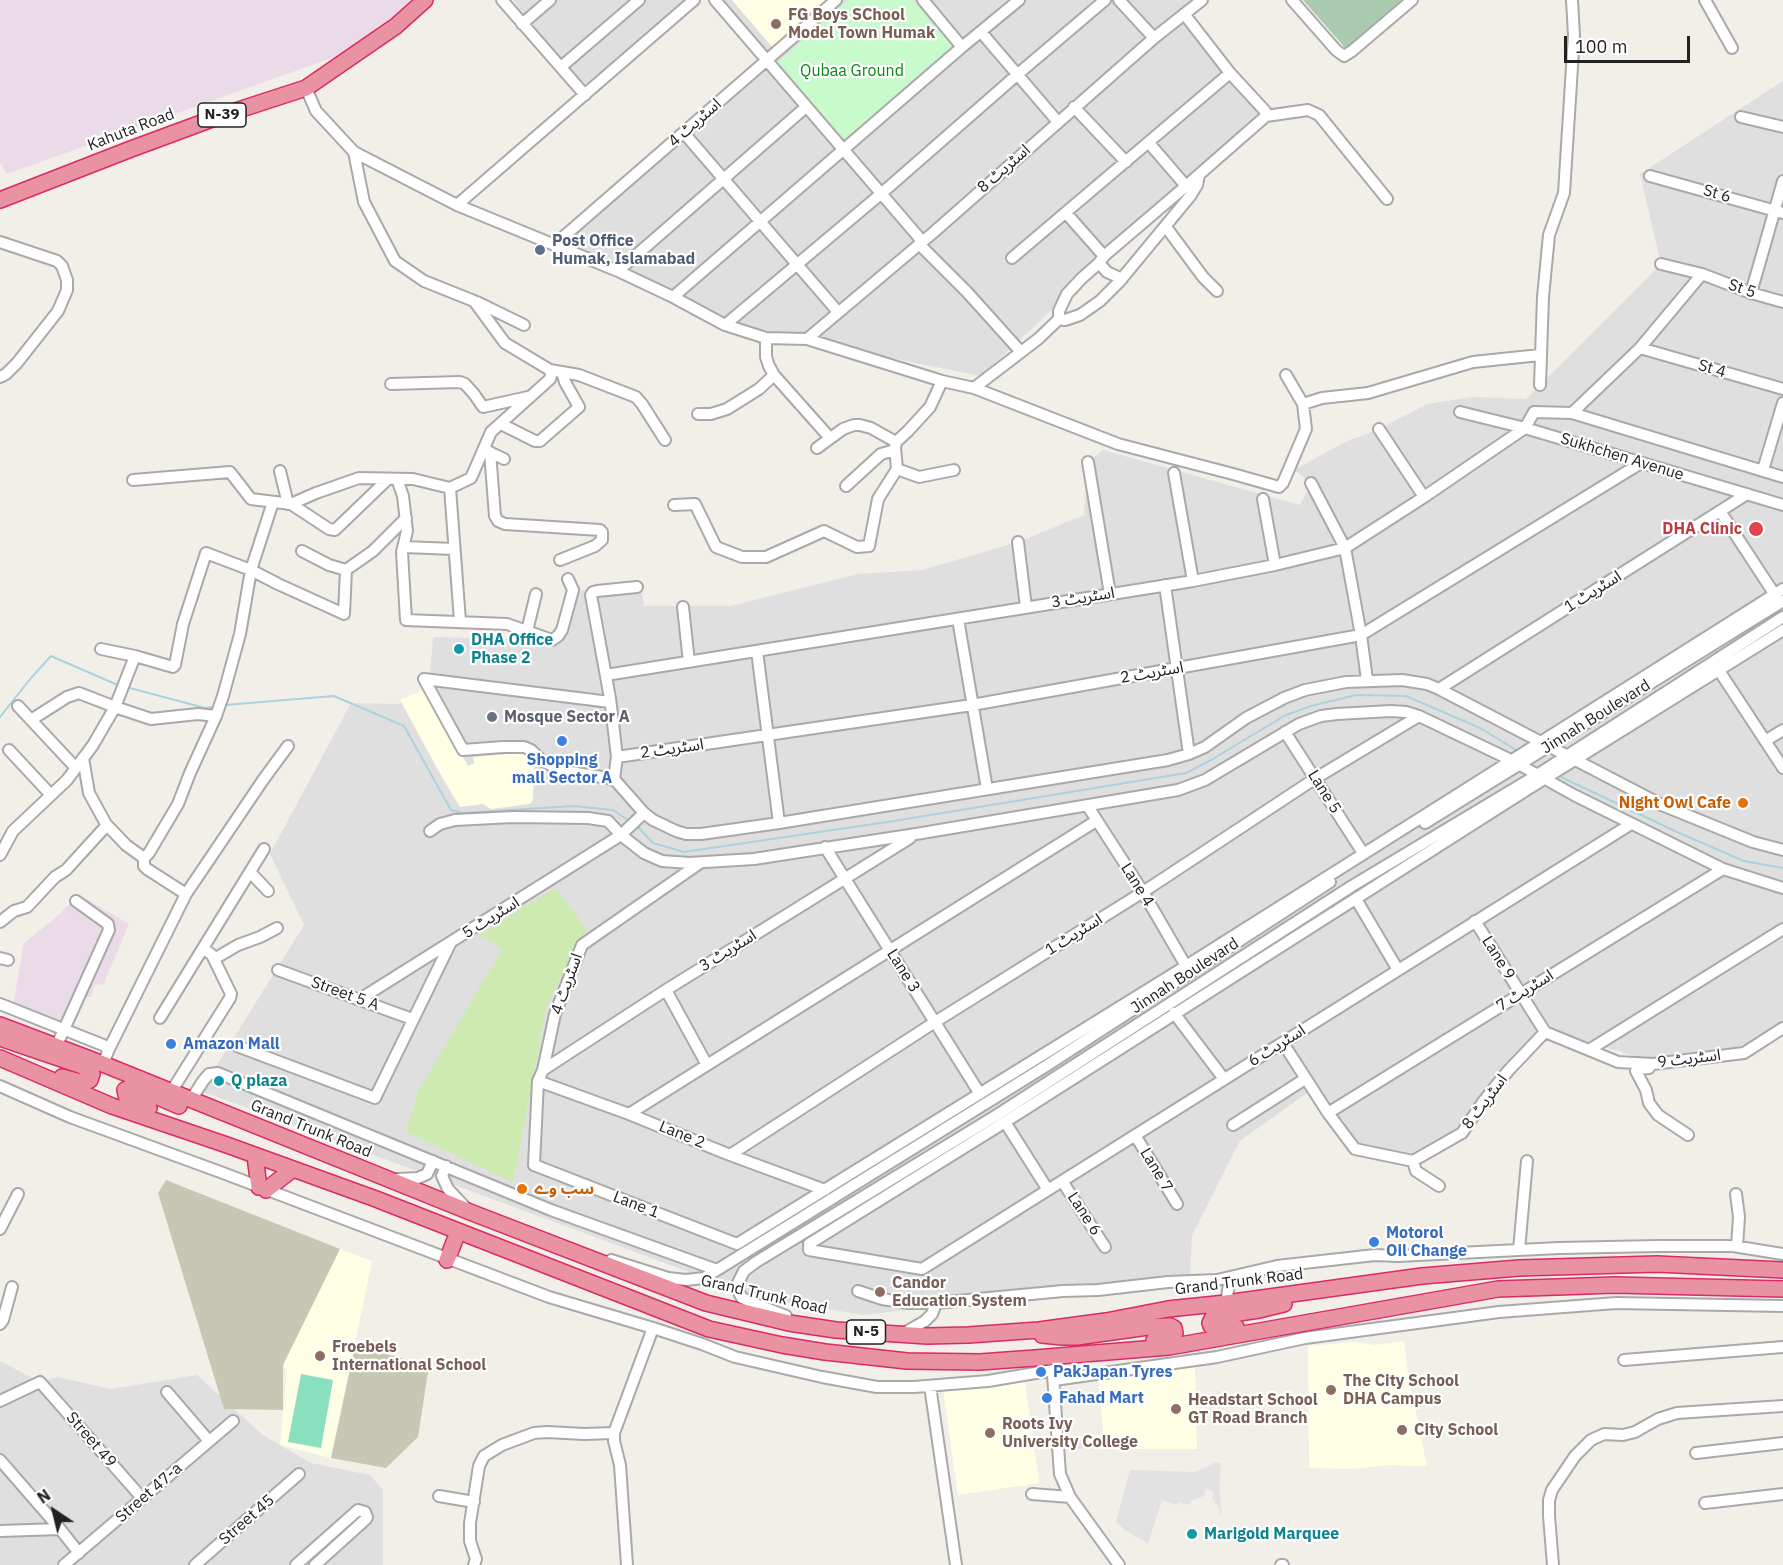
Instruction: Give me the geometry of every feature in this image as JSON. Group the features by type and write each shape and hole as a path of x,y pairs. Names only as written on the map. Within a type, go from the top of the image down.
{"highway":[{"name":"Kahuta Road","path":"0,200 131,148 306,88 396,26 425,0"},
{"name":"Grand Trunk Road","path":"0,1025 706,1303 789,1323 836,1330 901,1335 968,1335 1018,1331 1106,1320 1168,1309 1469,1271 1657,1264 1783,1270"},
{"path":"0,1038 85,1067 92,1074 90,1080 86,1082 76,1081 0,1052"},
{"name":"N-5","path":"0,1059 112,1106 376,1199 710,1329 825,1352 907,1361 1052,1366 1498,1289 1616,1285 1783,1290"},
{"path":"227,1145 206,1130 127,1099 125,1090 134,1086 158,1098 232,1125 250,1124"},
{"path":"255,1155 263,1189 293,1169"},
{"path":"447,1260 458,1232"},
{"path":"1320,1320 1264,1323 1222,1329 1211,1326 1210,1323 1213,1317 1259,1310 1367,1284"},
{"path":"1018,1331 1062,1337 1172,1326 1175,1329 1173,1336 1098,1348 1052,1366"}],"street":[{"path":"502,0 585,94"},
{"path":"522,24 550,0"},
{"path":"561,68 639,0"},
{"path":"457,205 694,0"},
{"path":"715,0 882,193 921,243 1020,352"},
{"name":"اسٹریٹ 4","path":"554,245 836,0"},
{"path":"923,0 962,47"},
{"path":"725,325 1105,0"},
{"path":"1119,0 1154,38"},
{"name":"اسٹریٹ 8","path":"807,339 921,243 1154,38 1202,0"},
{"path":"1292,0 1344,56 1412,0"},
{"path":"1540,385 1543,297 1550,235 1564,193 1574,36 1572,0"},
{"path":"1705,0 1732,48"},
{"path":"673,297 1015,1"},
{"path":"1185,15 1230,73 1266,111 1266,116"},
{"path":"981,32 1058,122"},
{"path":"1011,258 1230,73"},
{"path":"306,88 316,111 354,152 457,205 618,271 725,325 766,338 807,339 942,381 974,388 1118,444 1279,487 1283,483 1306,429 1303,405 1286,375"},
{"path":"618,271 806,107"},
{"path":"1074,107 1126,162"},
{"path":"974,388 1038,339 1059,319 1059,311 1067,294 1082,278 1266,116 1308,110 1319,115 1387,199"},
{"path":"1741,117 1783,127"},
{"path":"684,133 838,312"},
{"path":"1149,143 1186,186"},
{"path":"354,152 364,202 395,261 424,281 474,301 524,325"},
{"path":"1059,319 1065,320 1080,315 1100,301 1122,279 1191,195 1197,185 1199,175"},
{"name":"St 6","path":"1650,176 1779,212"},
{"path":"1750,293 1779,212 1783,181"},
{"path":"1066,213 1113,276 1122,279"},
{"path":"1166,227 1203,277 1217,291"},
{"path":"0,242 57,261 62,266 67,280 67,290 58,310 17,363 0,377"},
{"name":"St 5","path":"1661,264 1702,274 1750,293 1783,302"},
{"path":"1572,413 1640,348 1702,274"},
{"path":"474,301 505,342 556,371 589,379 636,397 665,440"},
{"path":"766,338 766,357 774,375 830,438"},
{"name":"St 4","path":"1640,348 1783,389"},
{"path":"1303,405 1322,398 1368,393 1473,362 1540,355"},
{"path":"289,504 359,478 413,479 450,488 471,478 487,451 492,432 550,380 556,371"},
{"path":"501,424 535,441 540,441 579,407 556,371"},
{"path":"698,414 711,414 727,409 759,389 774,375"},
{"path":"846,486 881,454 895,446 930,407 942,381"},
{"path":"391,384 460,382 465,384 483,407 531,396"},
{"path":"1763,470 1783,403"},
{"name":"Sukhchen Avenue","path":"1460,412 1525,428 1783,505"},
{"name":"Sukhchen Avenue","path":"1525,428 1534,412 1572,413 1783,477"},
{"path":"674,505 695,504 716,547 742,557 766,557 824,531 857,547 869,546 878,499 897,469 895,446 871,428 854,425 843,429 817,448"},
{"name":"اسٹریٹ 3","path":"606,675 1193,581 1275,566 1345,548 1525,428"},
{"path":"1379,429 1424,497"},
{"path":"487,451 504,459"},
{"path":"487,451 495,516 498,521 505,524 600,530 602,532 602,540 595,546 560,560"},
{"path":"1088,462 1110,594"},
{"name":"اسٹریٹ 2","path":"616,756 972,705 1361,635 1641,463"},
{"path":"897,469 919,477 954,470"},
{"path":"280,471 289,504"},
{"path":"133,480 230,472 251,499 289,504 329,529 335,530 393,479"},
{"path":"1174,473 1193,581"},
{"path":"393,479 403,496 406,518 407,531 402,552 406,620 507,624 552,640 562,630 573,590 568,579"},
{"path":"1311,483 1345,548 1367,680"},
{"path":"450,488 460,621"},
{"name":"اسٹریٹ 1","path":"1440,689 1747,494"},
{"path":"1263,499 1275,566"},
{"path":"186,894 147,869 144,866 144,858 178,804 218,709 240,634 251,570 273,502"},
{"path":"1720,512 1780,595"},
{"path":"346,570 373,551 406,518"},
{"path":"1018,542 1026,608"},
{"path":"404,547 454,549"},
{"path":"302,551 329,565 346,570"},
{"path":"101,649 175,666 183,624 206,553 251,570 344,614 346,570"},
{"path":"1165,585 1189,754"},
{"path":"637,587 593,592 591,595 610,702 616,756 614,779 642,815 686,834 779,824 1167,760 1205,747 1246,718 1284,698 1324,685 1367,680 1402,680 1427,684 1440,689 1662,805 1754,842 1783,850"},
{"path":"527,631 536,594"},
{"name":"Jinnah Boulevard","path":"570,1251 608,1259 668,1278 686,1280 704,1278 934,1129 1046,1066 1285,908 1780,595"},
{"path":"683,608 689,662"},
{"name":"Jinnah Boulevard","path":"836,1330 807,1323 742,1298 737,1285 744,1271 799,1236 949,1150 1054,1079 1298,928 1352,886 1541,777 1783,617"},
{"path":"958,619 987,789"},
{"path":"1570,758 1783,630"},
{"path":"757,651 779,824"},
{"path":"0,855 13,831 67,780 93,745 115,707 135,656"},
{"path":"1718,669 1783,768"},
{"path":"610,702 424,679 463,750 524,747 531,750 542,761 564,771 614,779"},
{"path":"31,720 67,697 78,693 151,719 198,714 218,709"},
{"path":"18,706 80,763 89,793 107,825 126,845 144,858"},
{"path":"430,831 440,824 455,820 513,817 588,818 608,821 625,832 652,858 675,863 754,859 1191,787 1285,732 1321,716 1391,711 1419,716 1723,869 1783,888"},
{"name":"اسٹریٹ 1","path":"730,1155 935,1022 1143,892 1316,778 1419,716"},
{"path":"1766,741 1783,730"},
{"name":"Lane 5","path":"1285,732 1363,853"},
{"path":"103,1064 186,894 288,746"},
{"path":"9,750 51,795"},
{"path":"825,1190 934,1129 980,1094 1186,966 1285,908 1363,853 1515,763"},
{"path":"949,1150 1005,1122 1174,1013 1298,928 1356,899 1541,777"},
{"name":"Lane 4","path":"1087,805 1143,892 1186,966"},
{"name":"اسٹریٹ 5","path":"360,999 625,832 642,815"},
{"path":"629,1114 1096,821"},
{"name":"اسٹریٹ 6","path":"949,1150 809,1244 809,1250 922,1269 1631,824"},
{"path":"0,922 14,911 27,907 55,877 66,870 107,825"},
{"name":"اسٹریٹ 3","path":"543,1070 666,990 916,834"},
{"name":"Lane 3","path":"825,847 980,1094"},
{"path":"160,1018 264,849"},
{"name":"اسٹریٹ 4","path":"534,1165 538,1081 543,1070 555,1014 582,945 700,863"},
{"name":"اسٹریٹ 7","path":"1328,1113 1723,869"},
{"path":"250,872 268,891"},
{"path":"1356,899 1398,970"},
{"path":"56,1047 110,927 76,901"},
{"name":"Lane 9","path":"1475,921 1521,994"},
{"path":"214,959 276,927"},
{"path":"1521,994 1545,1032 1589,1050 1783,929"},
{"path":"237,1046 375,1098 450,943"},
{"path":"171,1092 230,998 231,991 212,955 203,948"},
{"name":"Street 5 A","path":"278,970 412,1019"},
{"path":"666,990 707,1065"},
{"path":"0,1004 109,1049"},
{"path":"1174,1013 1224,1079"},
{"name":"اسٹریٹ 9","path":"1589,1050 1618,1062 1653,1064 1744,1053 1783,1028"},
{"name":"اسٹریٹ 8","path":"1413,1161 1462,1133 1489,1094 1545,1032"},
{"path":"1283,1042 1305,1079 1355,1149 1413,1161 1416,1172 1439,1186"},
{"path":"1653,1064 1651,1067 1636,1071 1646,1090 1647,1099 1658,1115 1688,1135"},
{"path":"1046,1066 1054,1079"},
{"path":"191,1100 209,1074 218,1073 551,1210 717,1270"},
{"path":"1233,1125 1305,1079"},
{"name":"Lane 2","path":"538,1081 825,1190"},
{"path":"0,1086 70,1117 549,1298 653,1328 702,1344 735,1358 877,1387 930,1386 988,1381 1052,1366 1217,1357 1305,1338 1499,1312 1616,1303 1783,1306"},
{"path":"1005,1122 1048,1190"},
{"name":"Lane 7","path":"1135,1135 1177,1204"},
{"path":"388,1179 418,1178 427,1173 433,1161"},
{"path":"1519,1250 1527,1161"},
{"name":"Lane 1","path":"534,1165 737,1244 825,1190"},
{"path":"446,1166 442,1176 448,1189 470,1212"},
{"name":"Lane 6","path":"1062,1181 1105,1247"},
{"path":"0,1229 18,1194"},
{"path":"1736,1194 1739,1217 1737,1246"},
{"path":"783,1228 799,1236"},
{"path":"858,1291 882,1299 936,1303 1230,1278 1277,1266 1386,1255 1658,1246 1737,1246 1783,1254"},
{"path":"1226,1303 1230,1278"},
{"path":"1616,1285 1616,1303"},
{"path":"0,1324 12,1287"},
{"path":"901,1335 925,1321 932,1314 936,1303"},
{"path":"627,1565 620,1464 614,1433 653,1328"},
{"path":"1624,1359 1783,1347"},
{"path":"1052,1366 1060,1474 1070,1497 1119,1565"},
{"name":"Street 49","path":"0,1401 40,1382 142,1498"},
{"path":"930,1386 956,1565"},
{"path":"167,1392 209,1441"},
{"path":"1553,1565 1549,1516 1549,1500 1552,1490 1575,1456 1591,1440 1604,1434 1623,1435 1635,1432 1658,1419 1677,1413 1783,1406"},
{"name":"Street 47-a","path":"64,1565 233,1421"},
{"path":"474,1565 476,1559 470,1536 470,1523 479,1466 484,1456 523,1436 547,1432 614,1433"},
{"path":"1696,1453 1783,1443"},
{"path":"0,1460 79,1553"},
{"name":"Street 45","path":"195,1565 299,1474"},
{"path":"1032,1494 1070,1497"},
{"path":"1705,1503 1783,1494"},
{"path":"439,1496 474,1502"},
{"path":"296,1565 358,1510 365,1512 366,1519 315,1565"},
{"path":"0,1531 60,1529"}],"shaded area":[{"path":"0,0 420,0 368,45 7,174 0,163"},
{"path":"513,0 693,0 582,87"},
{"path":"715,0 1202,0 1189,12 1265,111 981,376 725,325 554,245 766,60"},
{"name":"FG Boys SChool Model Town Humak","path":"732,0 827,0 772,47"},
{"path":"1303,0 1401,0 1346,49"},
{"path":"1783,81 1783,1034 1751,1054 1659,1063 1550,1031 1489,1106 1462,1133 1457,1128 1411,1158 1356,1154 1307,1093 1240,1141 1192,1235 1190,1276 864,1315 759,1298 204,1092 202,1089 304,925 270,854 351,703 399,704 429,688 433,637 562,641 576,591 641,584 644,606 731,606 858,574 922,570 1018,542 1084,515 1088,462 1103,450 1300,505 1311,483 1294,470 1343,443 1379,429 1427,404 1472,397 1526,399 1661,264 1640,174"},
{"path":"425,689 468,766 474,763 473,757 523,753 530,758 534,766 533,800 530,804 491,809 483,804 460,807 400,700"},
{"path":"78,894 129,924 103,985 95,984 91,997 84,997 66,1029 13,1006 24,943 60,914"},
{"path":"166,1180 340,1249 283,1365 283,1410 224,1409 158,1193"},
{"name":"Froebels International School","path":"340,1249 372,1261 331,1458 280,1445 287,1370 283,1365"},
{"path":"1404,1341 1408,1375 1427,1466 1309,1468 1308,1346 1353,1342 1375,1345"},
{"path":"355,1346 429,1365 418,1437 386,1468 331,1458"},
{"path":"0,1361 40,1382 57,1377 111,1389 197,1375 263,1435 311,1463 370,1475 383,1490 383,1565 0,1565"},
{"path":"1189,1363 1190,1368 1195,1367 1197,1449 1105,1449 1098,1377"},
{"name":"Roots Ivy University College","path":"1023,1370 1039,1483 958,1495 942,1382"},
{"path":"1091,1439 1091,1448 1069,1449 1069,1440"},
{"path":"1216,1462 1221,1463 1219,1488 1222,1514 1219,1515 1220,1510 1212,1498 1214,1492 1206,1489 1204,1496 1190,1501 1189,1505 1179,1502 1178,1505 1162,1500 1148,1544 1116,1522 1130,1470 1196,1472"}],"green space":[{"name":"Qubaa Ground","path":"848,0 912,0 957,51 847,148 774,66"},
{"path":"556,888 587,930 547,1004 513,1182 406,1132 418,1091 503,948 478,935"},
{"path":"301,1374 333,1380 321,1448 288,1442"}],"waterway":[{"path":"0,717 51,656 120,686"},
{"path":"126,687 205,708 217,706"},
{"path":"636,825 653,843 684,852 894,821 1186,773 1286,715 1356,695 1406,696 1480,728 1516,750"},
{"path":"225,705 334,696 404,726 451,810 463,813 573,806 613,810 631,822"},
{"path":"1561,777 1744,861 1783,868"}],"place":[{"name":"FG Boys SChool Model Town Humak","path":"776,24"},
{"name":"Post Office Humak, Islamabad","path":"540,250"},
{"name":"DHA Clinic","path":"1756,529"},
{"name":"DHA Office Phase 2","path":"459,649"},
{"name":"Mosque Sector A","path":"492,717"},
{"name":"Shopping mall Sector A","path":"562,741"},
{"name":"Night Owl Cafe","path":"1743,803"},
{"name":"Amazon Mall","path":"171,1044"},
{"name":"Q plaza","path":"219,1081"},
{"name":"سب وے","path":"522,1189"},
{"name":"Motorol Oil Change","path":"1374,1242"},
{"name":"Candor Education System","path":"880,1292"},
{"name":"Froebels International School","path":"320,1356"},
{"name":"PakJapan Tyres","path":"1041,1372"},
{"name":"The City School DHA Campus","path":"1331,1390"},
{"name":"Fahad Mart","path":"1047,1398"},
{"name":"Headstart School GT Road Branch","path":"1176,1409"},
{"name":"City School","path":"1402,1430"},
{"name":"Roots Ivy University College","path":"990,1433"},
{"name":"Marigold Marquee","path":"1192,1534"}]}
